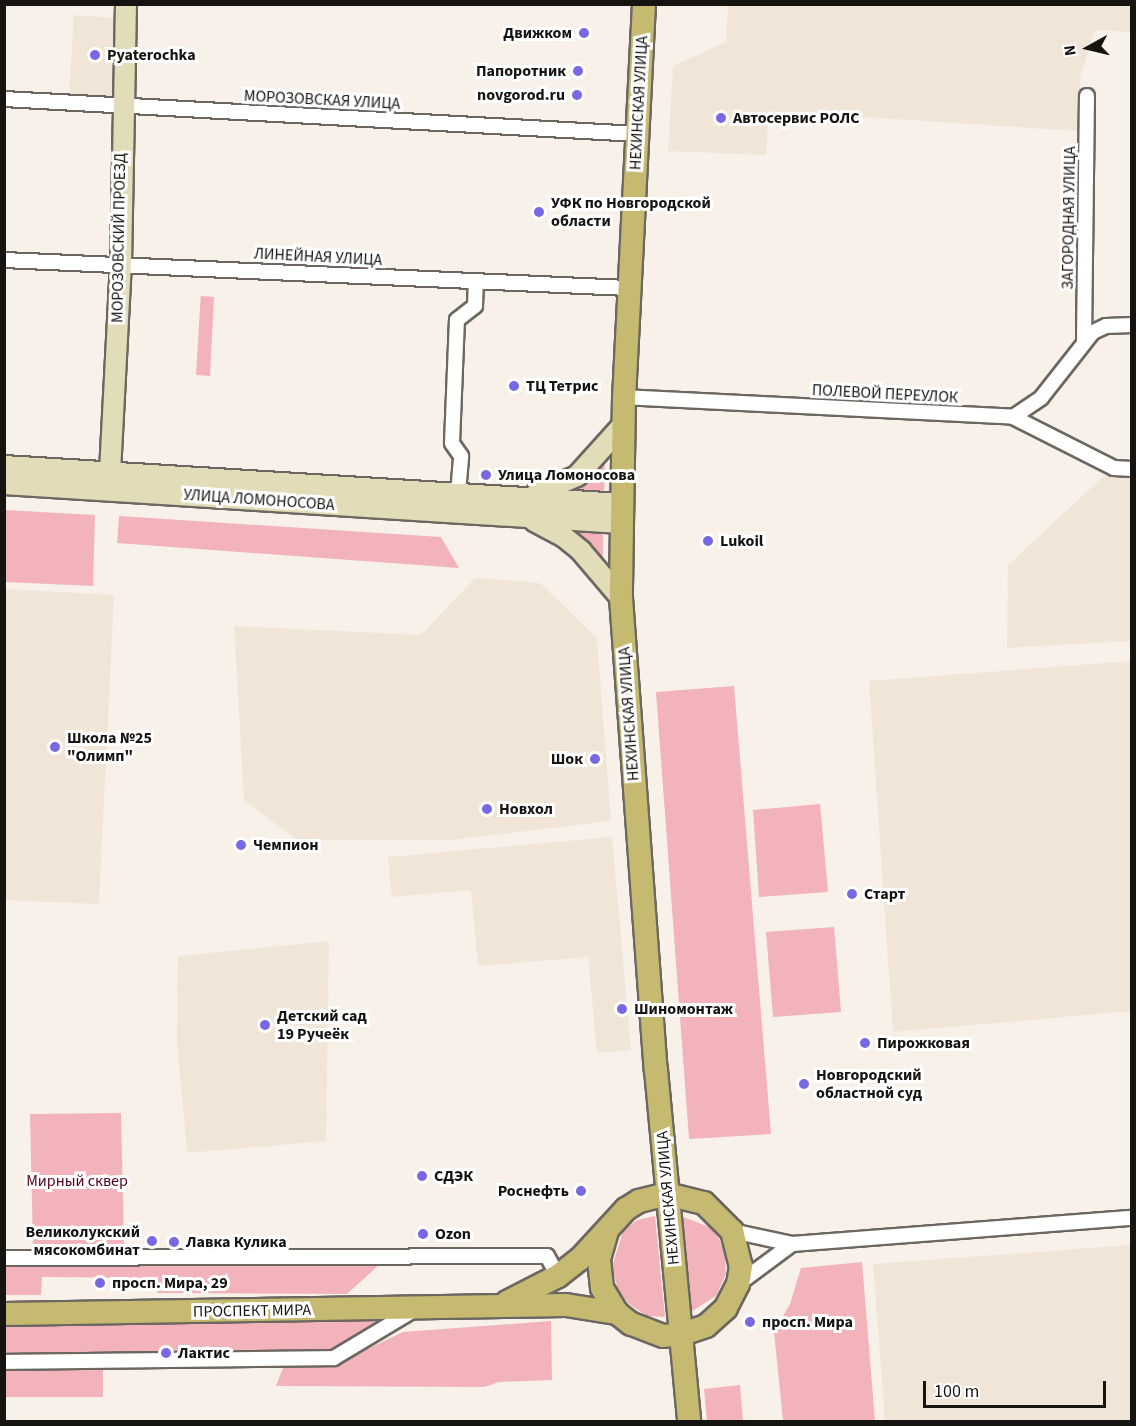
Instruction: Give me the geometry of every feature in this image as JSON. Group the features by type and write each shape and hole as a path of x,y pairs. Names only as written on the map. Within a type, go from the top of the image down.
{"main road":[{"name":"МОРОЗОВСКИЙ ПРОЕЗД","path":"110,472 121,264 122,105 126,4"},
{"name":"НЕХИНСКАЯ УЛИЦА","path":"644,4 624,397 621,598 667,1194 688,1422"},
{"name":"УЛИЦА ЛОМОНОСОВА","path":"509,497 542,493 567,483 593,462 623,425"},
{"name":"УЛИЦА ЛОМОНОСОВА","path":"4,466 110,472 514,516 621,513"},
{"name":"УЛИЦА ЛОМОНОСОВА","path":"4,484 310,494 459,493 509,497 621,513"},
{"name":"УЛИЦА ЛОМОНОСОВА","path":"514,516 547,526 564,537 591,560 621,598"},
{"name":"ПРОСПЕКТ МИРА","path":"500,1305 558,1276 607,1231 626,1209 646,1198 667,1194 704,1203 732,1231"},
{"name":"ПРОСПЕКТ МИРА","path":"607,1231 599,1259 599,1274 602,1288 617,1313"},
{"path":"732,1231 741,1266 738,1284"},
{"name":"ПРОСПЕКТ МИРА","path":"4,1314 566,1305 617,1313 646,1332 680,1335 717,1318 738,1284"}],"street":[{"name":"ЗАГОРОДНАЯ УЛИЦА","path":"1084,340 1087,96"},
{"name":"МОРОЗОВСКАЯ УЛИЦА","path":"4,99 637,135"},
{"name":"ЛИНЕЙНАЯ УЛИЦА","path":"4,260 629,288"},
{"path":"459,493 461,456 452,443 457,320 475,306 476,281"},
{"path":"1013,417 1046,393 1084,340 1106,326 1131,325"},
{"name":"ПОЛЕВОЙ ПЕРЕУЛОК","path":"624,397 1013,417 1113,468 1131,469"},
{"path":"732,1231 792,1244 1131,1218"},
{"path":"738,1284 792,1244"},
{"path":"4,1258 547,1256 558,1276"},
{"path":"4,1362 334,1358 418,1308"}],"shaded area":[{"path":"728,5 1131,5 1131,32 1095,30 1080,77 1080,131 769,111 766,155 668,151 673,66 726,42"},
{"path":"74,15 119,18 116,99 69,96"},
{"path":"1106,474 1131,476 1131,641 1007,648 1008,565"},
{"path":"475,578 540,583 597,638 611,821 451,840 297,840 244,801 234,626 421,635"},
{"name":"Школа №25 \"Олимп\"","path":"5,589 114,595 99,904 5,900"},
{"path":"1131,661 1131,1011 893,1032 869,681"},
{"path":"612,837 631,1050 597,1053 588,957 478,966 471,890 392,897 388,857"},
{"path":"329,941 326,1141 187,1153 177,1040 178,956"},
{"path":"1131,1245 1131,1421 885,1421 873,1264"}],"green space":[{"path":"201,291 201,296 214,297 210,376 196,375"},
{"path":"605,458 604,497 558,494"},
{"path":"5,510 95,515 93,586 5,582"},
{"path":"119,516 441,537 459,568 117,543"},
{"path":"559,527 603,529 603,564"},
{"path":"734,686 771,1134 689,1139 656,692"},
{"path":"820,804 828,892 759,897 753,810"},
{"path":"834,927 841,1012 773,1017 766,932"},
{"name":"Мирный сквер","path":"121,1113 124,1247 33,1249 30,1114"},
{"path":"655,1216 665,1317 647,1316 629,1304 618,1290 612,1267 623,1231 637,1220"},
{"path":"681,1216 709,1227 719,1238 725,1256 726,1274 716,1296 689,1313"},
{"path":"862,1262 875,1421 783,1421 774,1332 790,1304 801,1268"},
{"path":"5,1264 380,1264 347,1294 157,1293 157,1278 42,1277 41,1295 5,1295"},
{"path":"388,1316 328,1355 5,1354 4,1324"},
{"path":"551,1321 552,1380 499,1382 484,1387 276,1386 283,1368 334,1365 403,1332"},
{"path":"5,1367 103,1367 103,1397 5,1397"},
{"path":"740,1385 743,1421 707,1421 704,1389"}],"place":[{"name":"Движком","path":"584,33"},
{"name":"Pyaterochka","path":"95,55"},
{"name":"Папоротник","path":"578,71"},
{"name":"novgorod.ru","path":"577,95"},
{"name":"Автосервис РОЛС","path":"721,118"},
{"name":"УФК по Новгородской области","path":"539,212"},
{"name":"ТЦ Тетрис","path":"514,386"},
{"name":"Улица Ломоносова","path":"486,475"},
{"name":"Lukoil","path":"708,541"},
{"name":"Школа №25 \"Олимп\"","path":"55,747"},
{"name":"Шок","path":"595,759"},
{"name":"Новхол","path":"487,809"},
{"name":"Чемпион","path":"241,845"},
{"name":"Старт","path":"852,894"},
{"name":"Шиномонтаж","path":"622,1009"},
{"name":"Детский сад 19 Ручеёк","path":"265,1025"},
{"name":"Пирожковая","path":"865,1043"},
{"name":"Новгородский областной суд","path":"804,1084"},
{"name":"СДЭК","path":"422,1176"},
{"name":"Роснефть","path":"581,1191"},
{"name":"Ozon","path":"423,1234"},
{"name":"Великолукский мясокомбинат","path":"152,1241"},
{"name":"Лавка Кулика","path":"174,1242"},
{"name":"просп. Мира, 29","path":"100,1283"},
{"name":"просп. Мира","path":"750,1322"},
{"name":"Лактис","path":"166,1353"}]}
